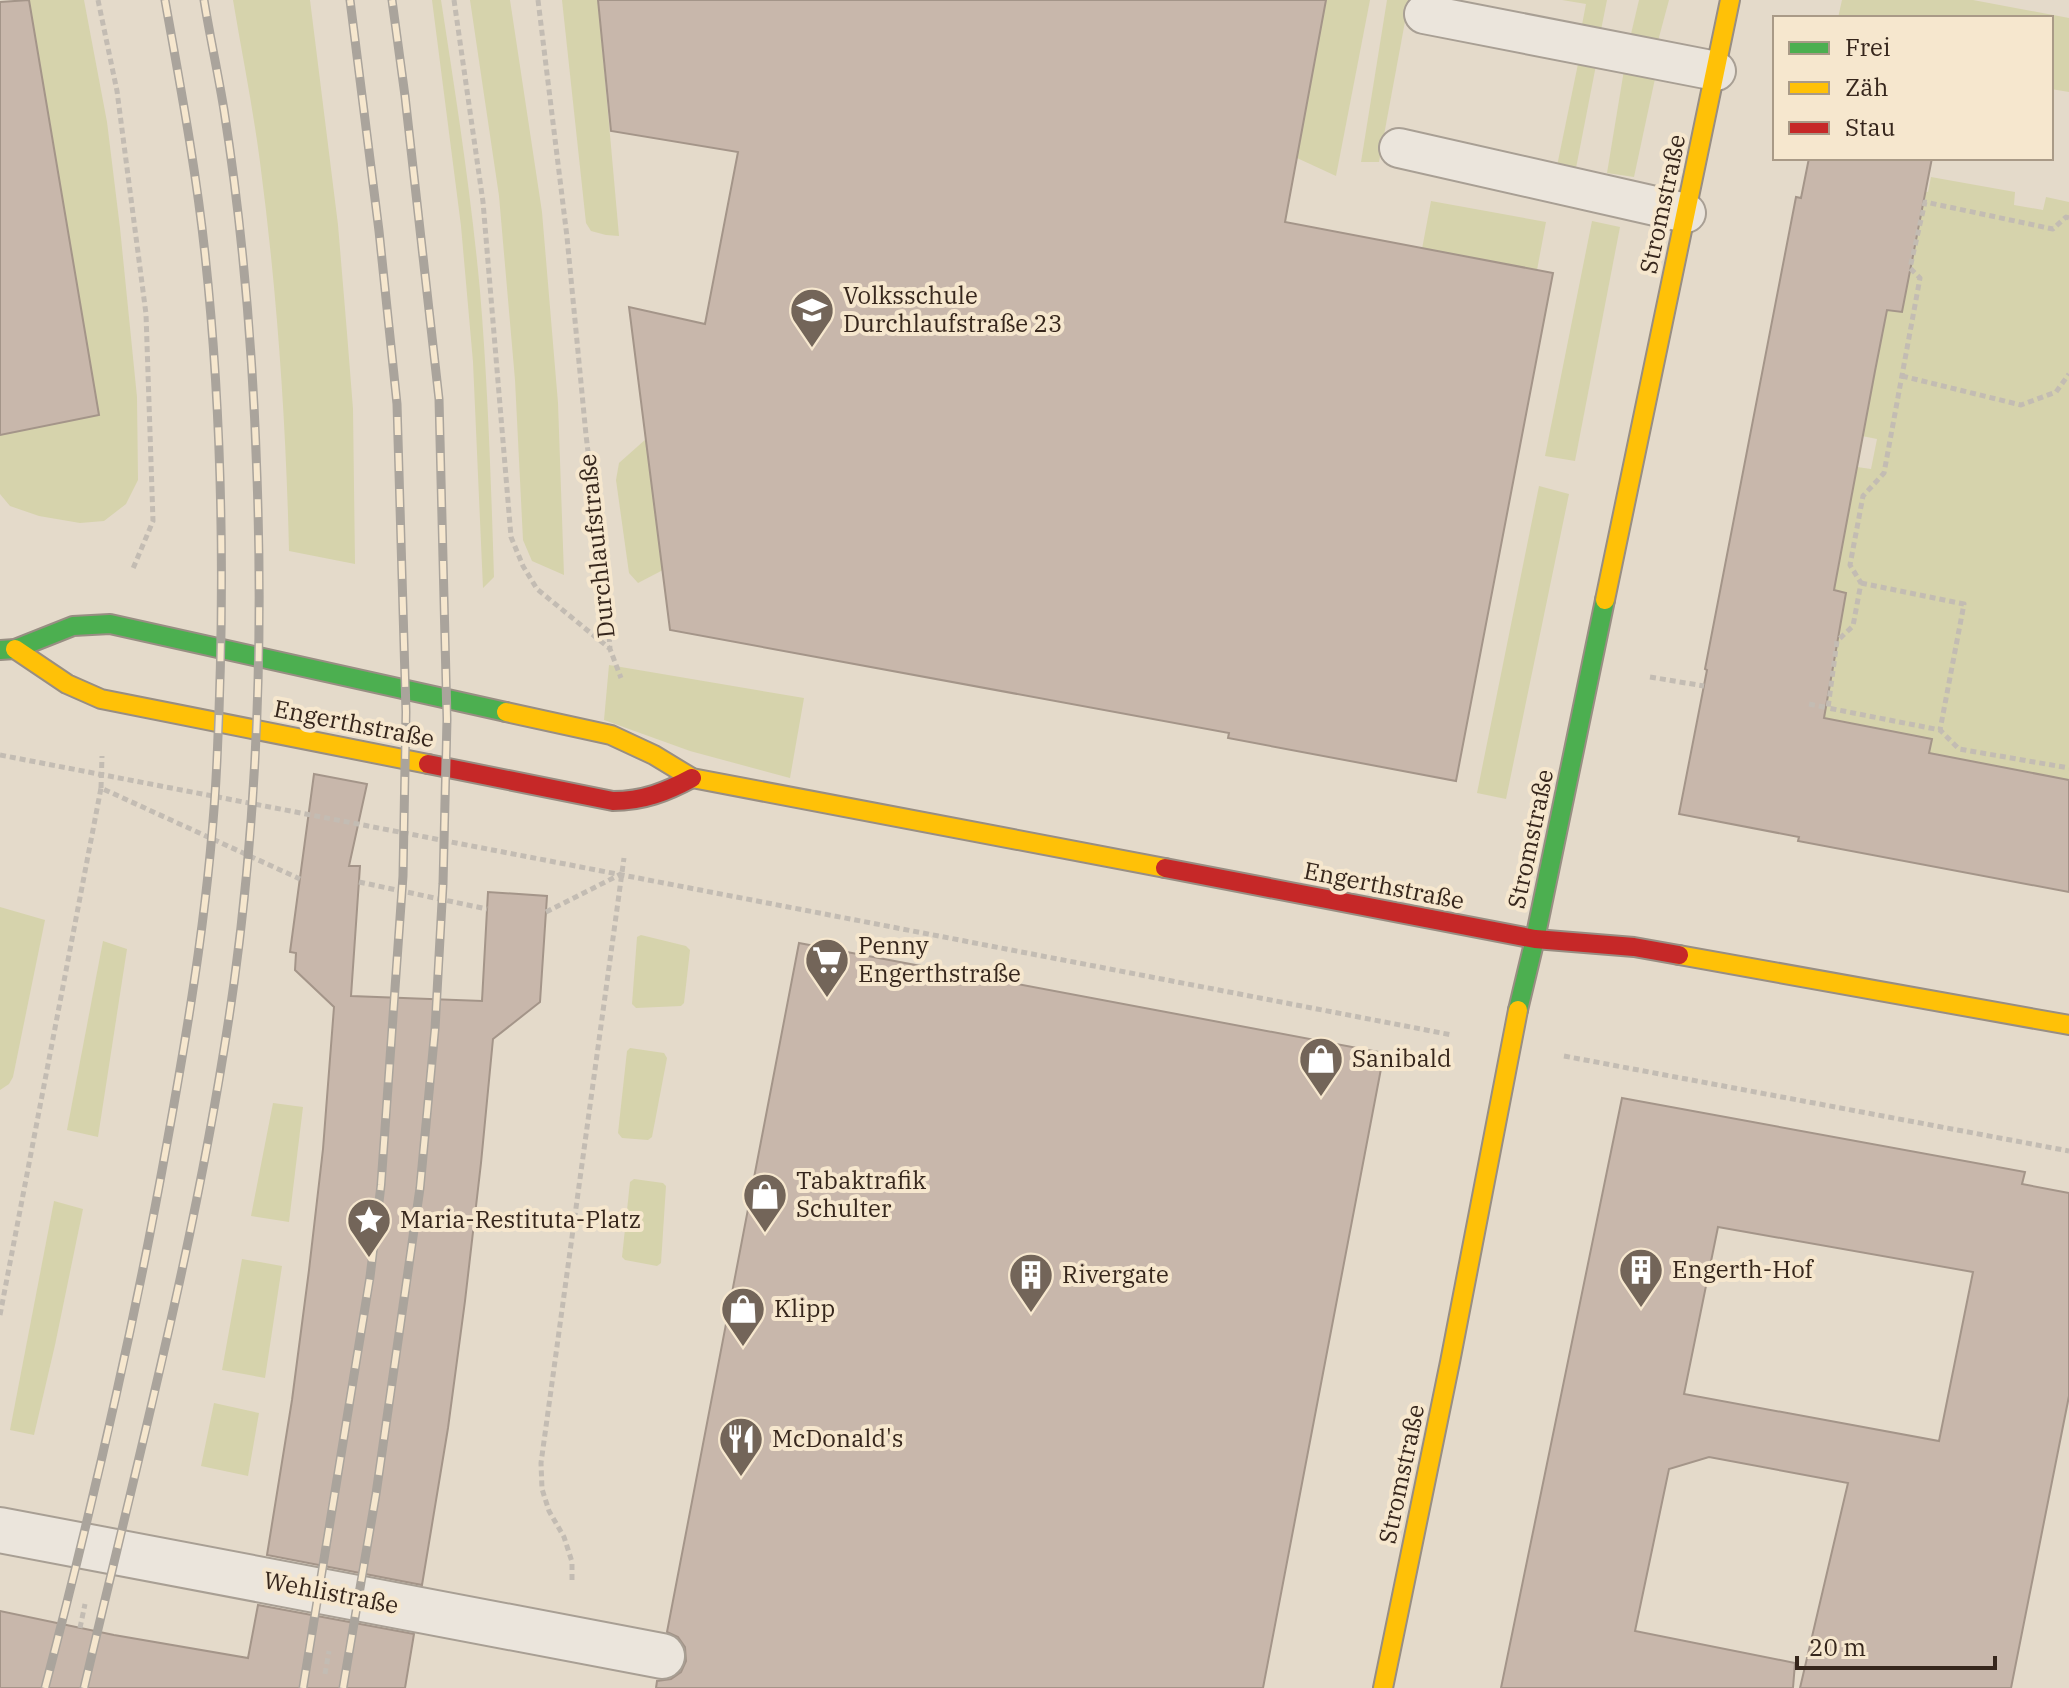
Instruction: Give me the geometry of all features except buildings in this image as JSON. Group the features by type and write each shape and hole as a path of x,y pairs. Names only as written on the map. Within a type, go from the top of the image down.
{"street":[{"name":"Stromstraße","path":"1383,1688 1450,1362 1510,1046 1535,939 1730,0"},
{"name":"Engerthstraße","path":"8,650 73,626 110,624 611,735 654,755 692,778 1535,939 1634,947 2069,1025"},
{"name":"Engerthstraße","path":"8,650 90,696 101,699 613,801 633,802 651,798 692,778"},
{"name":"Wehlistraße","path":"0,1530 662,1656"}],"lane":[{"path":"1424,14 1716,71"},
{"path":"1399,148 1686,213"}],"path":[{"path":"98,0 117,91 146,314 153,521 110,624"},
{"name":"Durchlaufstraße","path":"454,0 483,202 511,537 537,589 610,649 567,237 538,0"},
{"path":"1828,708 1837,641 1853,626 1861,583 1850,565 1863,496 1884,473 1920,278 1910,268 1925,202 2053,229 2066,217 2069,218"},
{"path":"1902,376 2021,405 2056,392 2069,374"},
{"path":"1861,583 1964,604 1940,730"},
{"path":"0,1315 101,788 101,699"},
{"path":"1809,704 1940,730 1959,749 2069,768"},
{"path":"0,755 2069,1151"},
{"path":"101,788 300,879"},
{"path":"546,912 622,874"},
{"path":"565,1638 572,1594 572,1562 542,1489 541,1463 622,874"},
{"path":"359,882 487,909"}],"shaded area":[{"path":"29,0 84,0 107,122 137,397 138,480 126,504 104,521 80,523 39,516 10,506 0,494 0,435 99,415"},
{"path":"233,0 310,0 338,225 347,333 353,409 355,564 289,551 276,307 257,142"},
{"path":"432,0 441,0 468,181 480,291 494,577 483,588 473,362 461,226"},
{"path":"470,0 510,0 542,212 558,403 564,575 532,561 523,540 515,380 499,196"},
{"path":"562,0 598,0 619,236 591,231 586,223"},
{"path":"1326,0 1370,0 1336,176 1297,158"},
{"path":"1387,0 1409,0 1379,162 1361,162"},
{"path":"1562,0 1607,0 1601,30 1582,25 1586,4"},
{"path":"1639,0 1669,0 1658,41 1631,34"},
{"path":"1842,0 1973,0 2069,18 2069,92 2053,89 2053,16 1838,16"},
{"path":"1579,59 1597,60 1576,168 1557,166"},
{"path":"1624,70 1656,74 1634,177 1607,173"},
{"path":"1931,177 2015,192 2014,205 2043,210 2046,197 2069,202 2069,780 1929,753 1932,739 1903,733 1819,733 1846,593 1833,590 1857,467 1871,469 1877,439 1862,436 1886,310 1902,312 1908,283 1907,188 1928,192"},
{"path":"1431,201 1546,222 1537,270 1422,249"},
{"path":"1592,221 1620,227 1575,461 1545,456"},
{"path":"646,439 663,570 638,583 629,573 616,480 619,463"},
{"path":"1539,486 1569,494 1506,799 1477,793"},
{"path":"609,665 804,698 790,778 690,751 604,720"},
{"path":"0,907 45,920 13,1077 0,1090"},
{"path":"641,935 686,946 690,950 684,1003 681,1006 636,1008 632,1004 637,937"},
{"path":"103,941 127,949 98,1137 67,1130"},
{"path":"630,1048 664,1053 667,1058 652,1137 648,1140 622,1138 618,1133 627,1051"},
{"path":"273,1103 303,1107 289,1222 251,1216"},
{"path":"634,1179 666,1186 661,1263 657,1266 622,1257 630,1182"},
{"path":"54,1201 83,1209 34,1435 10,1430"},
{"path":"242,1259 282,1266 265,1378 222,1370"},
{"path":"214,1403 259,1413 248,1476 201,1466"}],"railway":[{"path":"45,1688 141,1280 191,1000 205,905 214,808 220,697 221,570 216,380 201,222 165,0"},
{"path":"84,1688 167,1337 204,1161 234,983 253,794 259,604 253,385 237,201 204,0"},
{"path":"303,1688 370,1277 381,1185 403,876 406,712 397,404 350,0"},
{"path":"343,1688 376,1494 420,1188 435,1029 443,884 447,719 439,399 392,0"}],"traffic: fast":[{"path":"1518,1010 1605,600"},
{"path":"0,650 15,649 73,626 110,624 506,712"}],"traffic: slow":[{"path":"1605,600 1730,0"},
{"path":"15,649 67,684 101,699 428,764"},
{"path":"506,712 611,735 654,755 692,778 1165,868"},
{"path":"1679,955 2069,1025"},
{"path":"1383,1688 1518,1010"}],"traffic: jam":[{"path":"428,764 613,801 654,795 692,778"},
{"path":"1165,868 1535,939 1634,947 1679,955"}],"place":[{"name":"Volksschule Durchlaufstraße 23","path":"812,349"},
{"name":"Penny Engerthstraße","path":"827,999"},
{"name":"Sanibald","path":"1321,1098"},
{"name":"Tabaktrafik Schulter","path":"765,1234"},
{"name":"Maria-Restituta-Platz","path":"369,1259"},
{"name":"Engerth-Hof","path":"1641,1309"},
{"name":"Rivergate","path":"1031,1314"},
{"name":"Klipp","path":"743,1348"},
{"name":"McDonald's","path":"741,1478"}]}
